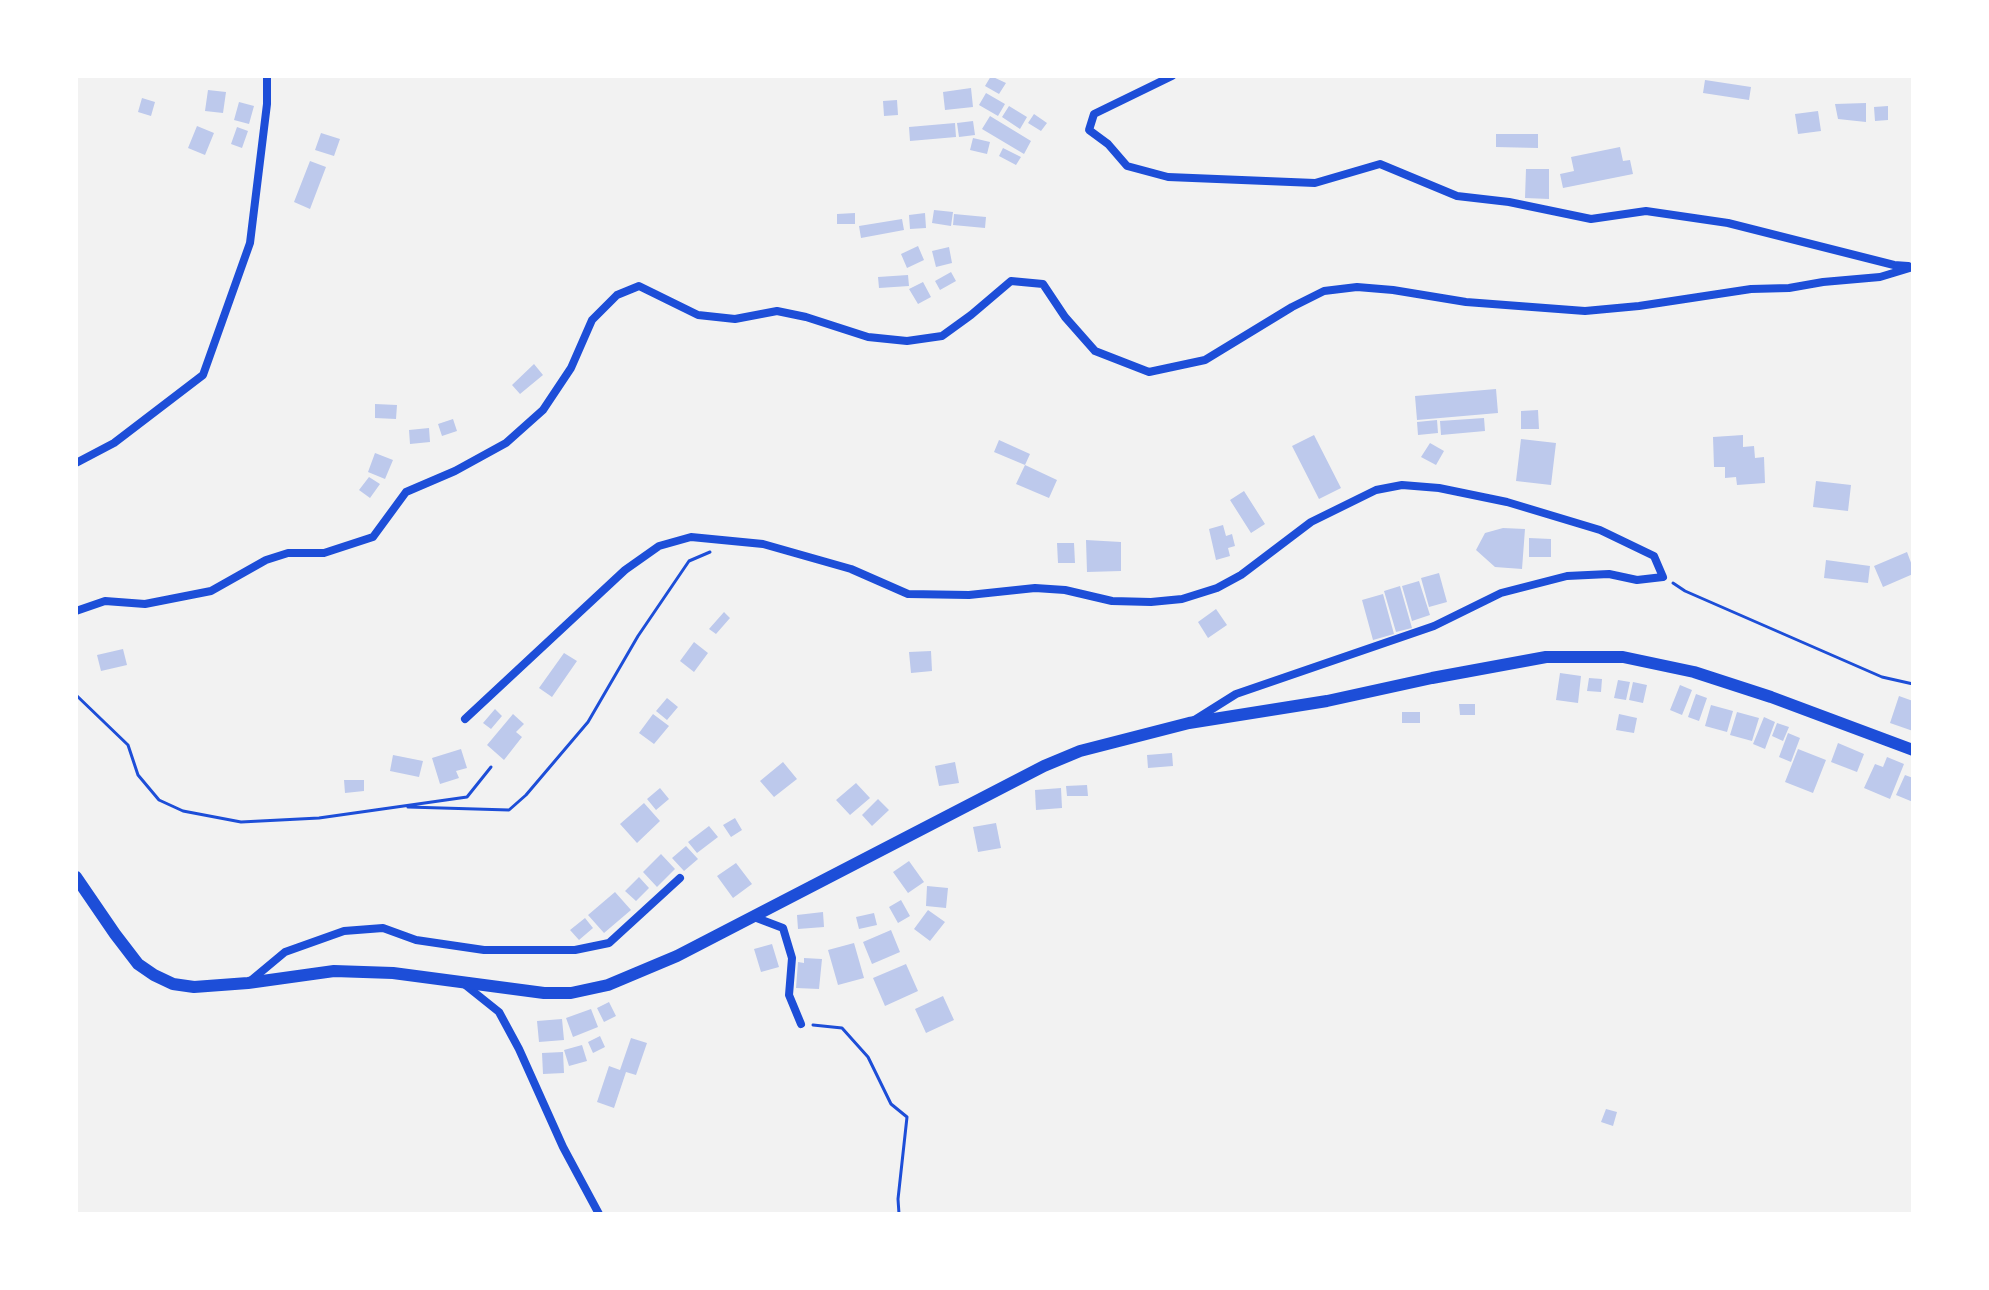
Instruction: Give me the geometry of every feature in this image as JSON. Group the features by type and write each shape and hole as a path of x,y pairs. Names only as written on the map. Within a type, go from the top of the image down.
{"main road":[{"path":"76,877 138,964 173,984 194,987 248,983 334,971 393,973 544,993 571,993 608,985 663,962 1044,766 1080,751 1189,723 1327,701 1546,657 1623,657 1694,672 1913,750"}],"street":[{"path":"76,463 114,443 203,375 250,243 267,104 267,76"},
{"path":"1172,76 1094,114 1089,130 1108,144 1127,166 1168,177 1315,183 1380,164 1457,196 1509,202 1591,219 1646,211 1728,223 1894,265 1913,267"},
{"path":"76,611 105,601 145,604 211,591 266,560 288,553 324,553 373,537 406,492 455,471 506,443 543,410 571,368 592,320 617,295 639,286 698,315 735,319 777,311 868,337 907,341 942,336 1011,281 1043,284 1065,317 1095,351 1149,372 1205,360 1324,291 1357,287 1466,302 1585,311 1738,290 1789,288 1880,277 1913,267"},
{"path":"465,719 625,570 659,546 691,537 763,544 851,569 908,594 969,595 1035,588 1065,590 1112,601 1151,602 1182,599 1217,588 1241,575 1311,522 1376,490 1402,485 1439,488 1507,502 1600,530 1654,556 1663,577 1637,580 1609,574 1567,576 1501,593 1434,626 1236,694 1189,723"},
{"path":"248,983 285,952 344,931 383,928 416,940 484,950 575,950 609,943 680,878"},
{"path":"754,917 783,928 792,958 789,995 801,1024"},
{"path":"460,981 499,1012 563,1147 599,1214"}],"path":[{"path":"396,807 509,810 526,795 588,722 638,636 689,561 735,541"},
{"path":"1663,577 1685,591 1882,677 1913,684"},
{"path":"76,695 128,745 138,775 159,800 183,811 241,822 319,818 467,797 491,767"},
{"path":"801,1024 842,1028 868,1057 891,1104 907,1117 899,1214"}],"building":[{"path":"991,76 1006,83 999,94 985,86"},
{"path":"1705,80 1751,87 1749,100 1703,93"},
{"path":"971,88 973,107 945,110 943,92"},
{"path":"208,90 226,92 223,113 205,111"},
{"path":"986,93 1005,104 998,116 979,105"},
{"path":"142,98 155,102 151,116 138,112"},
{"path":"897,100 898,115 884,116 883,101"},
{"path":"239,102 254,106 249,124 234,120"},
{"path":"1866,103 1866,122 1838,119 1835,104"},
{"path":"1009,106 1027,117 1020,129 1002,117"},
{"path":"1888,106 1888,120 1875,121 1874,107"},
{"path":"1818,111 1821,131 1798,134 1795,114"},
{"path":"1034,114 1047,123 1041,131 1028,123"},
{"path":"990,116 1031,141 1024,154 982,129"},
{"path":"973,121 975,135 959,137 957,123"},
{"path":"955,123 956,137 910,141 909,127"},
{"path":"197,126 214,133 205,155 188,148"},
{"path":"237,127 248,131 242,148 231,144"},
{"path":"321,133 340,139 334,156 315,150"},
{"path":"1496,134 1538,134 1538,148 1496,147"},
{"path":"973,138 990,142 987,154 970,150"},
{"path":"1620,147 1623,161 1630,160 1633,174 1563,188 1560,174 1574,171 1571,157"},
{"path":"1003,148 1021,157 1016,165 999,156"},
{"path":"310,161 326,167 310,209 294,202"},
{"path":"1526,169 1549,169 1549,199 1525,198"},
{"path":"934,210 953,212 951,226 932,223"},
{"path":"855,213 855,224 837,224 837,214"},
{"path":"925,213 926,228 910,229 909,215"},
{"path":"954,214 986,217 985,228 953,225"},
{"path":"902,219 904,230 861,238 859,226"},
{"path":"918,246 924,260 907,268 901,254"},
{"path":"949,247 952,263 936,267 932,251"},
{"path":"951,272 956,281 940,290 935,281"},
{"path":"908,275 909,286 879,288 878,277"},
{"path":"923,282 931,297 918,304 909,289"},
{"path":"534,364 543,375 520,394 512,385"},
{"path":"1496,389 1498,413 1417,420 1415,396"},
{"path":"375,404 397,405 396,419 375,418"},
{"path":"1538,410 1539,429 1521,429 1521,411"},
{"path":"1484,418 1485,431 1441,435 1440,421"},
{"path":"453,419 457,431 442,436 438,424"},
{"path":"1437,420 1438,433 1418,435 1417,422"},
{"path":"429,428 430,442 410,444 409,430"},
{"path":"1314,435 1341,488 1319,499 1292,446"},
{"path":"1743,435 1743,447 1754,446 1755,458 1764,457 1765,483 1737,485 1736,477 1725,478 1725,467 1714,467 1713,437"},
{"path":"1521,439 1556,443 1551,485 1516,481"},
{"path":"999,440 1030,454 1025,465 994,452"},
{"path":"1430,443 1444,451 1436,465 1421,457"},
{"path":"375,453 393,460 385,479 368,472"},
{"path":"1025,465 1057,480 1049,498 1016,484"},
{"path":"369,477 380,484 370,498 359,490"},
{"path":"1816,481 1851,485 1848,511 1813,507"},
{"path":"1244,491 1265,524 1251,533 1230,500"},
{"path":"1223,525 1226,536 1232,534 1235,546 1228,548 1230,556 1216,560 1209,529"},
{"path":"1503,528 1525,529 1522,569 1495,567 1476,550 1485,533"},
{"path":"1529,538 1551,539 1551,557 1529,557"},
{"path":"1086,540 1121,542 1121,571 1087,572"},
{"path":"1057,543 1074,543 1075,563 1058,563"},
{"path":"1907,552 1913,574 1883,587 1874,566"},
{"path":"1826,560 1870,566 1868,583 1824,578"},
{"path":"1439,573 1447,602 1429,607 1421,578"},
{"path":"1419,581 1430,615 1412,621 1402,586"},
{"path":"1400,586 1412,628 1396,632 1384,591"},
{"path":"1383,594 1394,634 1373,640 1362,600"},
{"path":"1216,609 1227,625 1208,638 1198,622"},
{"path":"724,612 730,618 716,634 709,629"},
{"path":"694,642 708,653 694,672 680,661"},
{"path":"123,649 127,665 101,671 97,655"},
{"path":"931,651 932,671 911,673 909,652"},
{"path":"564,653 577,661 552,697 539,688"},
{"path":"1560,673 1581,676 1578,703 1556,700"},
{"path":"1589,678 1602,679 1601,692 1587,691"},
{"path":"1618,680 1630,682 1626,700 1614,698"},
{"path":"1633,682 1647,685 1643,703 1629,700"},
{"path":"1680,685 1692,690 1682,715 1670,710"},
{"path":"1696,694 1707,698 1699,721 1688,717"},
{"path":"1899,696 1913,701 1913,731 1890,723"},
{"path":"667,698 678,707 667,720 656,711"},
{"path":"1459,704 1475,704 1475,715 1460,715"},
{"path":"1711,705 1733,711 1727,732 1705,726"},
{"path":"495,709 502,716 491,729 483,723"},
{"path":"1402,712 1420,712 1420,723 1402,723"},
{"path":"1737,712 1759,718 1752,741 1730,735"},
{"path":"513,714 524,724 516,732 522,737 504,760 487,745"},
{"path":"653,714 669,726 654,744 639,733"},
{"path":"1619,714 1637,718 1634,733 1616,730"},
{"path":"1764,717 1775,722 1765,749 1753,744"},
{"path":"1777,723 1789,727 1783,741 1772,736"},
{"path":"1788,733 1800,738 1791,762 1779,757"},
{"path":"1838,743 1864,754 1857,772 1831,762"},
{"path":"461,749 467,768 456,771 459,778 440,784 432,758"},
{"path":"1798,749 1826,760 1813,793 1785,782"},
{"path":"1172,753 1173,766 1148,768 1147,755"},
{"path":"393,755 423,761 419,777 390,771"},
{"path":"1887,757 1904,764 1890,799 1864,788 1875,764 1883,767"},
{"path":"783,762 797,779 774,797 760,781"},
{"path":"955,762 959,783 939,786 935,766"},
{"path":"1905,775 1913,778 1913,802 1896,795"},
{"path":"344,780 364,780 364,791 345,793"},
{"path":"856,783 870,798 850,815 836,800"},
{"path":"1087,785 1088,796 1067,796 1066,786"},
{"path":"660,788 669,799 656,810 647,799"},
{"path":"1061,788 1062,808 1036,810 1035,790"},
{"path":"878,799 889,810 872,826 862,815"},
{"path":"644,803 660,821 637,843 620,824"},
{"path":"735,818 742,830 731,837 723,825"},
{"path":"996,823 1001,848 978,852 973,827"},
{"path":"709,826 718,837 697,853 688,842"},
{"path":"686,846 698,859 684,871 672,858"},
{"path":"661,854 675,869 657,887 643,872"},
{"path":"909,861 924,882 908,893 893,872"},
{"path":"736,863 752,884 733,898 717,876"},
{"path":"639,877 649,888 636,901 625,891"},
{"path":"927,886 948,888 946,908 926,906"},
{"path":"615,892 631,910 604,933 588,915"},
{"path":"901,900 910,916 898,923 889,907"},
{"path":"928,910 945,922 930,941 914,929"},
{"path":"823,912 824,927 798,929 797,915"},
{"path":"874,913 877,925 859,929 856,917"},
{"path":"585,918 593,928 579,940 570,930"},
{"path":"891,930 900,952 872,964 863,942"},
{"path":"854,943 864,978 838,985 828,950"},
{"path":"772,944 779,967 761,972 754,949"},
{"path":"804,958 822,959 819,989 796,988 798,962 804,963"},
{"path":"906,964 918,991 885,1006 873,978"},
{"path":"943,996 954,1020 926,1033 915,1009"},
{"path":"609,1002 616,1016 604,1022 597,1008"},
{"path":"591,1009 598,1027 573,1037 566,1018"},
{"path":"562,1019 564,1040 539,1042 537,1021"},
{"path":"600,1036 605,1047 593,1053 588,1042"},
{"path":"631,1038 647,1043 636,1075 626,1072 614,1108 597,1102 609,1066 620,1070"},
{"path":"582,1045 587,1061 569,1066 564,1050"},
{"path":"563,1052 564,1073 543,1074 542,1053"},
{"path":"1606,1109 1617,1112 1613,1126 1601,1122"}]}
